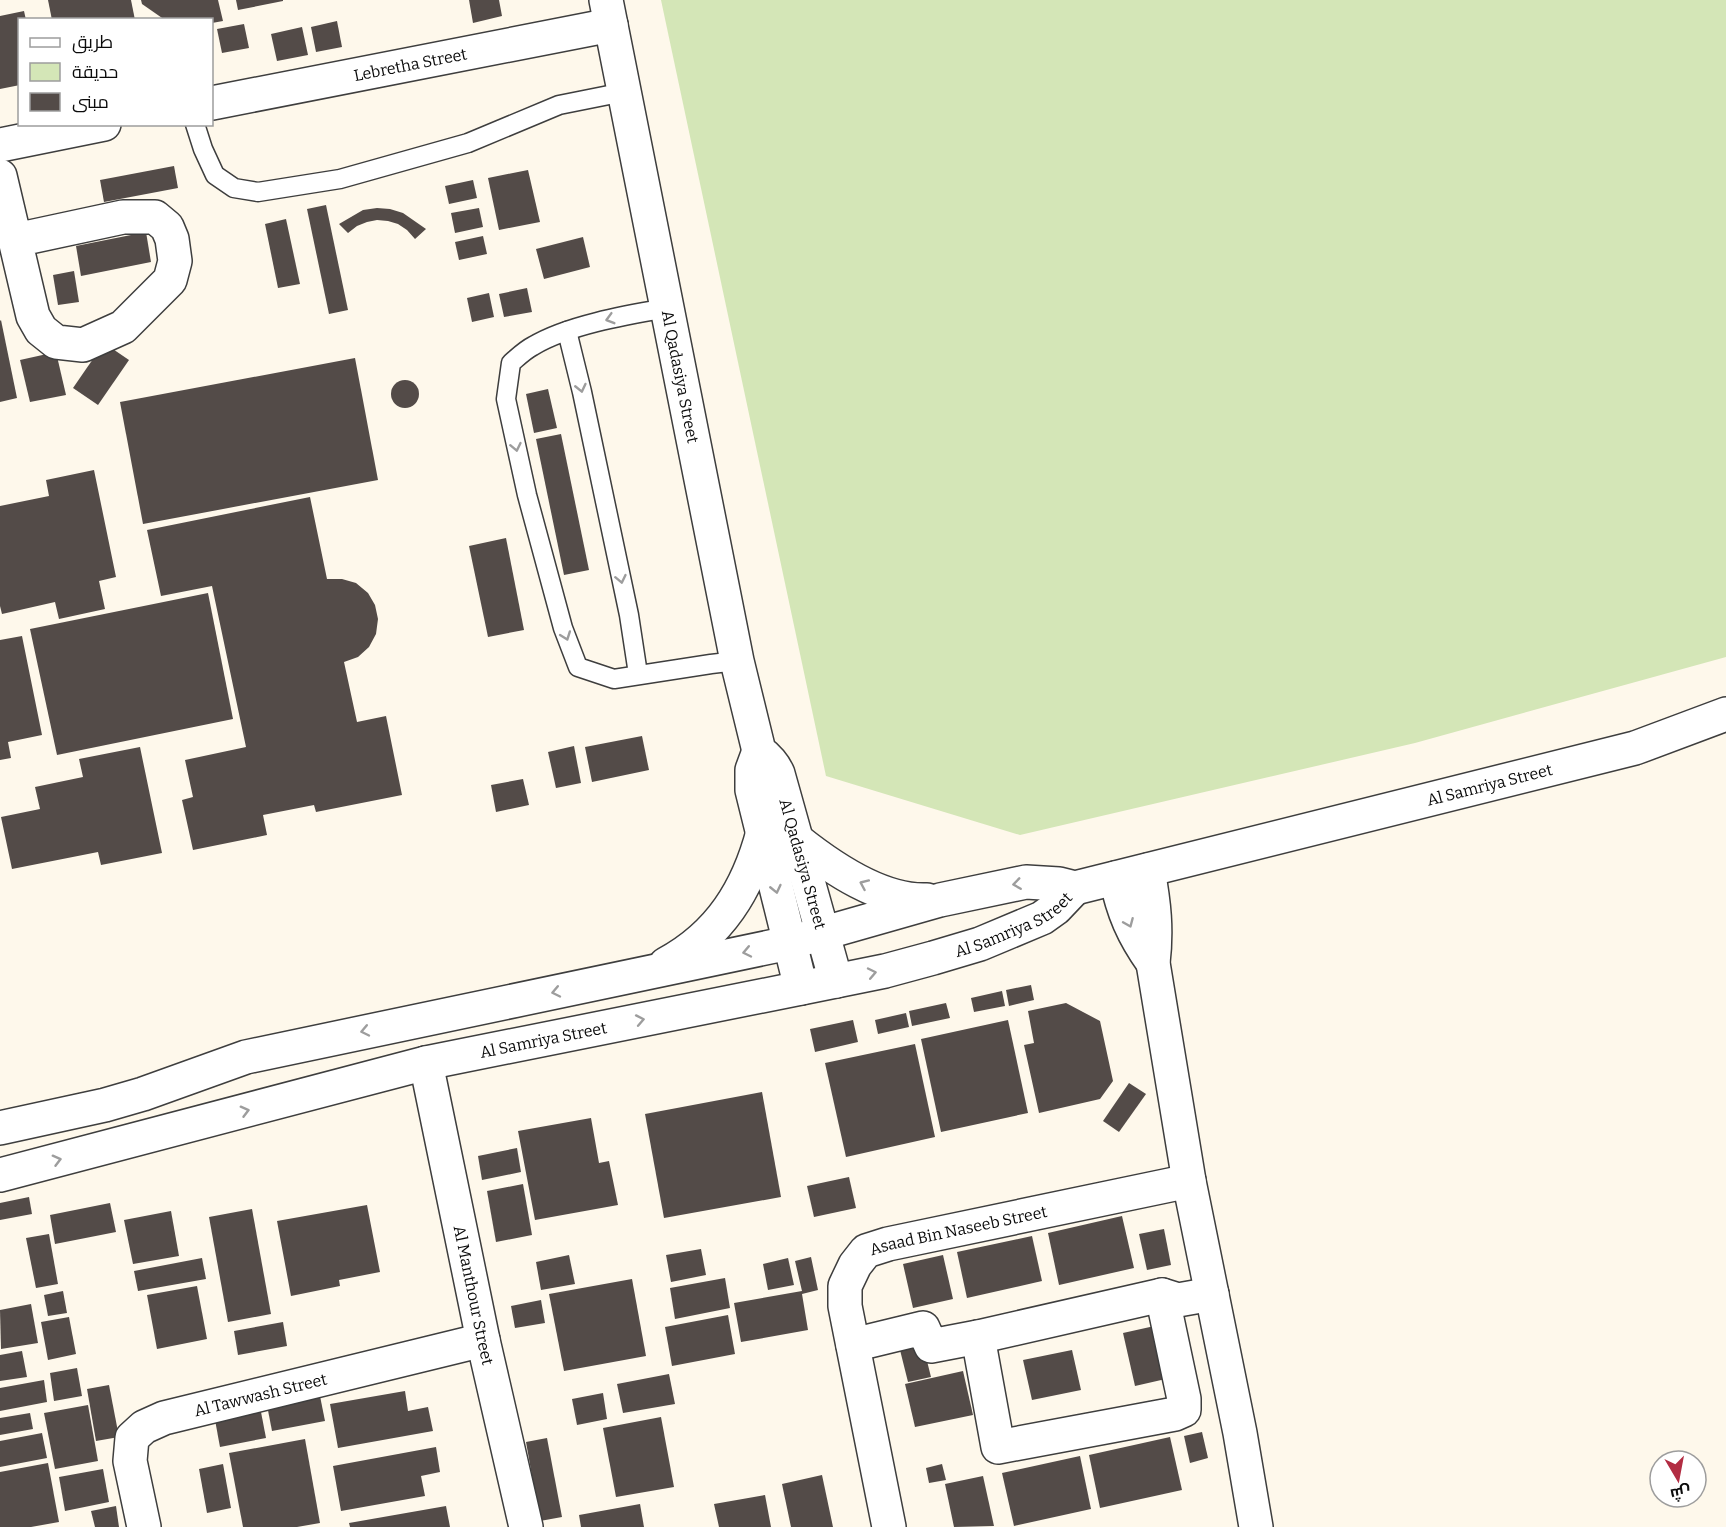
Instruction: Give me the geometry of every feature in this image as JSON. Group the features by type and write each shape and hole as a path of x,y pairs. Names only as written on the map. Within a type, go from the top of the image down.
{"street":[{"name":"Al Qadasiya Street","path":"608,12 737,661 759,751 751,780 801,988"},
{"name":"Lebretha Street","path":"213,103 608,12"},
{"path":"0,145 94,126"},
{"path":"0,176 33,316 41,330 56,342 83,345 123,327 170,280 175,261 172,239 166,226 155,217 123,217 16,240"},
{"name":"Al Samriya Street","path":"0,1128 105,1105 257,1055 789,943 940,900 1026,882 1059,884 1075,888 1635,748 1726,714"},
{"name":"Al Qadasiya Street","path":"759,751 767,757 778,774 836,981"},
{"path":"652,972 697,944 716,926 746,882 763,832"},
{"path":"798,841 840,873 864,884 914,901 940,900"},
{"path":"1148,870 1156,929 1153,963 1190,1181 1240,1433 1256,1527"},
{"path":"1116,878 1120,899 1129,924 1153,963"},
{"name":"Al Samriya Street","path":"0,1175 426,1063 836,981 933,958 980,944 1027,926 1056,908 1075,888"},
{"name":"Al Manthour Street","path":"426,1063 483,1340 526,1527"},
{"name":"Asaad Bin Naseeb Street","path":"889,1527 845,1306 845,1287 855,1265 866,1251 888,1244 1190,1181"},
{"path":"853,1345 923,1328 931,1346 1162,1295 1178,1300 1212,1294"},
{"path":"978,1337 998,1447 1175,1414 1184,1410 1184,1399 1162,1295"},
{"name":"Al Tawwash Street","path":"144,1527 130,1461 132,1438 144,1427 164,1418 483,1340"}],"lane":[{"path":"196,126 214,175 234,188 258,192 340,179 468,143 559,105 624,92"},
{"path":"667,308 620,316 567,331 533,346 511,363 506,399 526,495 563,628 578,667 614,679 737,661"},
{"path":"567,331 629,615 638,674"}],"green space":[{"path":"661,0 1726,0 1726,657 1415,743 1020,835 826,776"}],"building":[{"path":"48,0 131,0 135,18 52,18"},
{"path":"141,0 218,0 223,21 213,23 213,18 162,18 142,4"},
{"path":"236,0 283,0 283,1 238,10"},
{"path":"469,0 499,0 502,16 473,23"},
{"path":"24,11 26,18 18,18 18,85 0,89 0,16"},
{"path":"337,21 342,47 316,52 311,27"},
{"path":"244,24 249,48 222,53 217,29"},
{"path":"302,27 308,55 277,61 271,34"},
{"path":"174,166 178,188 104,202 100,180"},
{"path":"528,170 540,222 499,230 488,178"},
{"path":"473,180 477,198 449,204 445,186"},
{"path":"326,205 348,310 329,314 307,209"},
{"path":"377,208 403,213 426,229 415,239 398,224 388,221 367,222 348,233 339,224 363,210"},
{"path":"479,208 483,227 455,233 451,213"},
{"path":"286,219 300,284 278,288 265,224"},
{"path":"146,232 151,262 81,276 76,246"},
{"path":"483,236 487,254 459,260 455,242"},
{"path":"583,237 590,267 544,279 536,249"},
{"path":"74,271 79,302 58,305 53,275"},
{"path":"527,288 532,312 504,317 499,294"},
{"path":"489,293 494,317 472,322 467,298"},
{"path":"0,321 17,398 0,402"},
{"path":"104,343 129,360 98,405 73,388"},
{"path":"56,352 66,395 30,402 20,360"},
{"path":"355,358 378,480 143,524 120,402"},
{"path":"405,380 415,384 419,394 415,404 405,408 395,404 391,394 395,384"},
{"path":"548,389 557,428 534,433 526,394"},
{"path":"561,434 589,570 564,575 536,439"},
{"path":"94,470 116,577 99,581 105,609 59,619 55,602 2,614 0,606 0,506 49,496 46,480"},
{"path":"310,497 327,579 342,579 356,583 368,593 375,605 378,619 376,634 369,647 358,657 344,662 357,722 386,716 402,795 316,812 314,805 263,815 267,835 193,850 182,800 193,797 185,760 246,747 212,586 161,596 147,530"},
{"path":"506,538 524,630 488,637 469,546"},
{"path":"208,593 233,719 57,755 30,629"},
{"path":"22,636 42,735 8,742 11,758 0,760 0,640"},
{"path":"642,736 649,770 592,782 585,747"},
{"path":"574,746 581,783 556,788 548,752"},
{"path":"140,747 162,853 101,865 98,852 12,869 1,817 40,809 35,787 83,777 79,759"},
{"path":"523,779 529,805 496,812 491,785"},
{"path":"1031,985 1034,1000 1009,1006 1006,990"},
{"path":"1002,991 1005,1006 974,1012 971,998"},
{"path":"946,1003 950,1018 912,1026 909,1011"},
{"path":"1066,1003 1100,1021 1113,1081 1100,1099 1039,1113 1024,1045 1034,1043 1028,1011"},
{"path":"906,1013 909,1027 878,1034 875,1020"},
{"path":"853,1020 858,1042 815,1052 810,1029"},
{"path":"1008,1020 1028,1113 941,1132 921,1039"},
{"path":"915,1044 935,1137 846,1157 825,1063"},
{"path":"1129,1083 1146,1094 1119,1132 1103,1121"},
{"path":"762,1092 781,1197 664,1218 645,1114"},
{"path":"591,1118 599,1163 609,1161 618,1205 535,1220 518,1131"},
{"path":"517,1148 521,1172 482,1180 478,1156"},
{"path":"849,1177 856,1208 814,1217 807,1186"},
{"path":"523,1184 532,1235 496,1242 487,1191"},
{"path":"29,1197 32,1214 0,1220 0,1203"},
{"path":"110,1203 116,1232 55,1244 50,1215"},
{"path":"367,1205 380,1272 339,1280 340,1286 291,1296 277,1221"},
{"path":"252,1209 271,1314 228,1322 209,1217"},
{"path":"171,1211 179,1256 133,1264 124,1220"},
{"path":"1122,1216 1134,1268 1059,1285 1048,1233"},
{"path":"1164,1229 1171,1265 1147,1270 1139,1234"},
{"path":"49,1234 58,1284 36,1288 26,1238"},
{"path":"1032,1236 1042,1281 967,1298 957,1252"},
{"path":"701,1249 706,1275 671,1282 666,1255"},
{"path":"569,1255 575,1284 541,1290 536,1262"},
{"path":"943,1255 953,1299 913,1308 903,1264"},
{"path":"811,1257 818,1290 802,1294 808,1330 741,1342 734,1303 802,1291 795,1261"},
{"path":"202,1258 206,1279 138,1291 134,1271"},
{"path":"788,1258 794,1285 768,1290 763,1264"},
{"path":"725,1278 730,1308 675,1319 670,1288"},
{"path":"632,1279 646,1356 564,1371 549,1294"},
{"path":"197,1286 207,1339 157,1349 147,1295"},
{"path":"63,1291 67,1313 48,1316 44,1295"},
{"path":"541,1300 545,1323 515,1328 511,1306"},
{"path":"31,1304 38,1343 1,1349 0,1310"},
{"path":"728,1315 735,1354 672,1366 665,1327"},
{"path":"69,1317 76,1354 48,1360 41,1322"},
{"path":"283,1322 287,1346 238,1355 234,1331"},
{"path":"1159,1325 1170,1378 1135,1386 1123,1333"},
{"path":"922,1341 931,1377 908,1382 899,1346"},
{"path":"1072,1350 1081,1390 1032,1400 1023,1360"},
{"path":"22,1351 27,1377 0,1381 0,1355"},
{"path":"77,1368 82,1396 54,1401 50,1373"},
{"path":"963,1371 973,1415 915,1427 905,1384"},
{"path":"669,1374 675,1404 623,1413 617,1384"},
{"path":"44,1380 47,1402 0,1411 0,1388"},
{"path":"109,1385 119,1437 96,1441 87,1389"},
{"path":"319,1391 325,1421 272,1431 266,1400"},
{"path":"405,1391 408,1411 428,1407 433,1431 338,1448 330,1404"},
{"path":"603,1393 607,1419 577,1425 572,1399"},
{"path":"88,1405 98,1461 55,1469 44,1413"},
{"path":"261,1412 266,1438 220,1447 215,1420"},
{"path":"30,1413 33,1429 0,1435 0,1418"},
{"path":"661,1417 674,1487 616,1497 603,1428"},
{"path":"1202,1432 1208,1458 1190,1463 1184,1436"},
{"path":"42,1433 47,1458 0,1467 0,1441"},
{"path":"1170,1437 1182,1490 1100,1508 1089,1455"},
{"path":"547,1438 562,1517 540,1521 526,1442"},
{"path":"305,1439 320,1523 297,1527 243,1527 229,1453"},
{"path":"436,1447 440,1472 421,1476 425,1496 341,1511 333,1466"},
{"path":"1080,1456 1091,1509 1014,1526 1002,1473"},
{"path":"48,1463 59,1522 31,1527 0,1527 0,1472"},
{"path":"223,1464 231,1508 207,1513 199,1469"},
{"path":"942,1464 946,1480 929,1483 926,1468"},
{"path":"103,1469 109,1502 65,1511 59,1477"},
{"path":"822,1475 833,1527 791,1527 782,1484"},
{"path":"983,1476 994,1526 954,1527 945,1484"},
{"path":"765,1495 771,1527 719,1527 714,1504"},
{"path":"640,1504 644,1527 581,1527 579,1515"},
{"path":"116,1506 119,1527 95,1527 91,1511"},
{"path":"446,1506 450,1527 350,1527 349,1523"}]}
